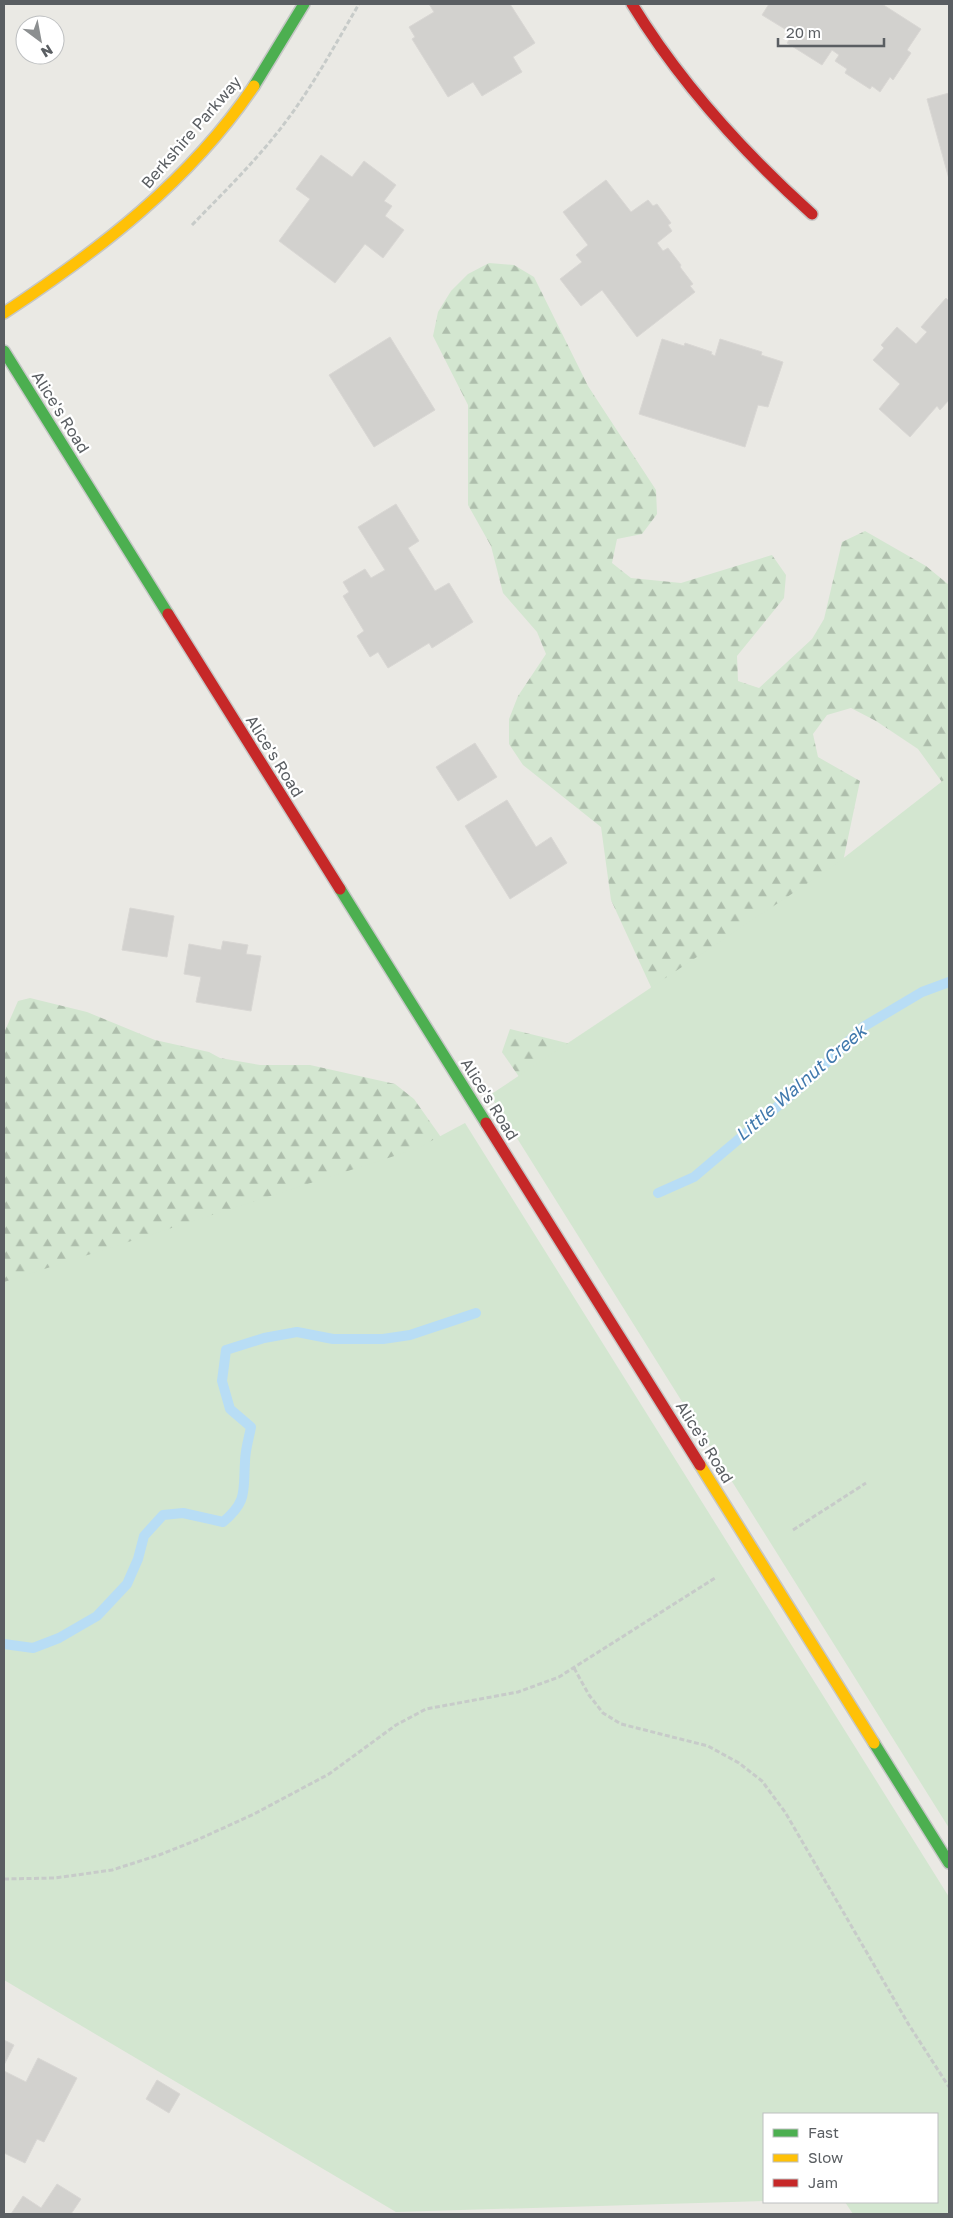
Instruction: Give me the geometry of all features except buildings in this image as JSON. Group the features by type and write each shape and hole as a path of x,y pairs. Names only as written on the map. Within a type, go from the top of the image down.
{"main road":[{"name":"Berkshire Parkway","path":"4,313 58,278 115,235 167,188 243,101 276,52 304,4"},
{"path":"632,4 643,24 684,80 728,133 771,179 812,214"},
{"name":"Alice's Road","path":"4,351 949,1863"}],"path":[{"path":"192,225 249,166 286,121 312,83 359,4"},
{"path":"792,1530 866,1483"},
{"path":"4,1879 56,1878 112,1870 159,1855 254,1814 329,1774 396,1725 426,1709 518,1692 559,1677 715,1578"},
{"path":"574,1668 589,1696 603,1713 621,1724 708,1746 739,1763 762,1781 785,1812 909,2025 949,2087"}],"green space":[{"path":"489,263 514,265 534,277 588,386 656,490 657,514 642,534 617,539 612,563 631,578 681,583 772,555 786,575 784,598 737,656 738,681 759,688 812,639 824,619 842,542 865,531 926,566 949,585 949,952 947,789 918,749 876,721 851,708 827,715 813,734 818,757 860,781 840,876 559,1135 502,1052 510,1029 579,1046 642,1012 651,987 611,900 601,827 523,765 509,744 509,719 518,696 546,654 537,632 503,593 491,546 468,505 468,405 433,336 438,312 451,291 468,274"},
{"path":"949,776 949,1828 490,1095 832,867"},
{"path":"30,998 87,1012 155,1040 209,1052 220,1058 260,1065 310,1065 395,1084 414,1099 443,1140 4,1590 4,1033 18,1001"},
{"path":"465,1123 949,1897 949,2214 853,2214 846,2203 938,2203 938,2113 763,2113 763,2201 396,2212 4,1980 4,1282 416,1149"}],"waterway":[{"name":"Little Walnut Creek","path":"658,1193 694,1177 811,1078 863,1027 922,992 949,982"},
{"name":"Little Walnut Creek","path":"4,1644 33,1648 59,1638 97,1616 127,1584 138,1559 144,1536 163,1515 183,1513 223,1522 237,1508 243,1495 246,1453 251,1427 230,1409 222,1381 226,1350 264,1338 297,1332 333,1339 383,1339 410,1335 476,1313"}],"traffic: fast":[{"path":"254,86 304,4"},
{"path":"4,351 168,614"},
{"path":"340,889 486,1123"},
{"path":"874,1743 949,1863"}],"traffic: slow":[{"path":"4,313 108,239 172,183 229,120 254,86"},
{"path":"700,1465 874,1743"}],"traffic: jam":[{"path":"632,4 671,62 714,115 761,166 812,214"},
{"path":"168,614 340,889"},
{"path":"486,1123 700,1465"}]}
